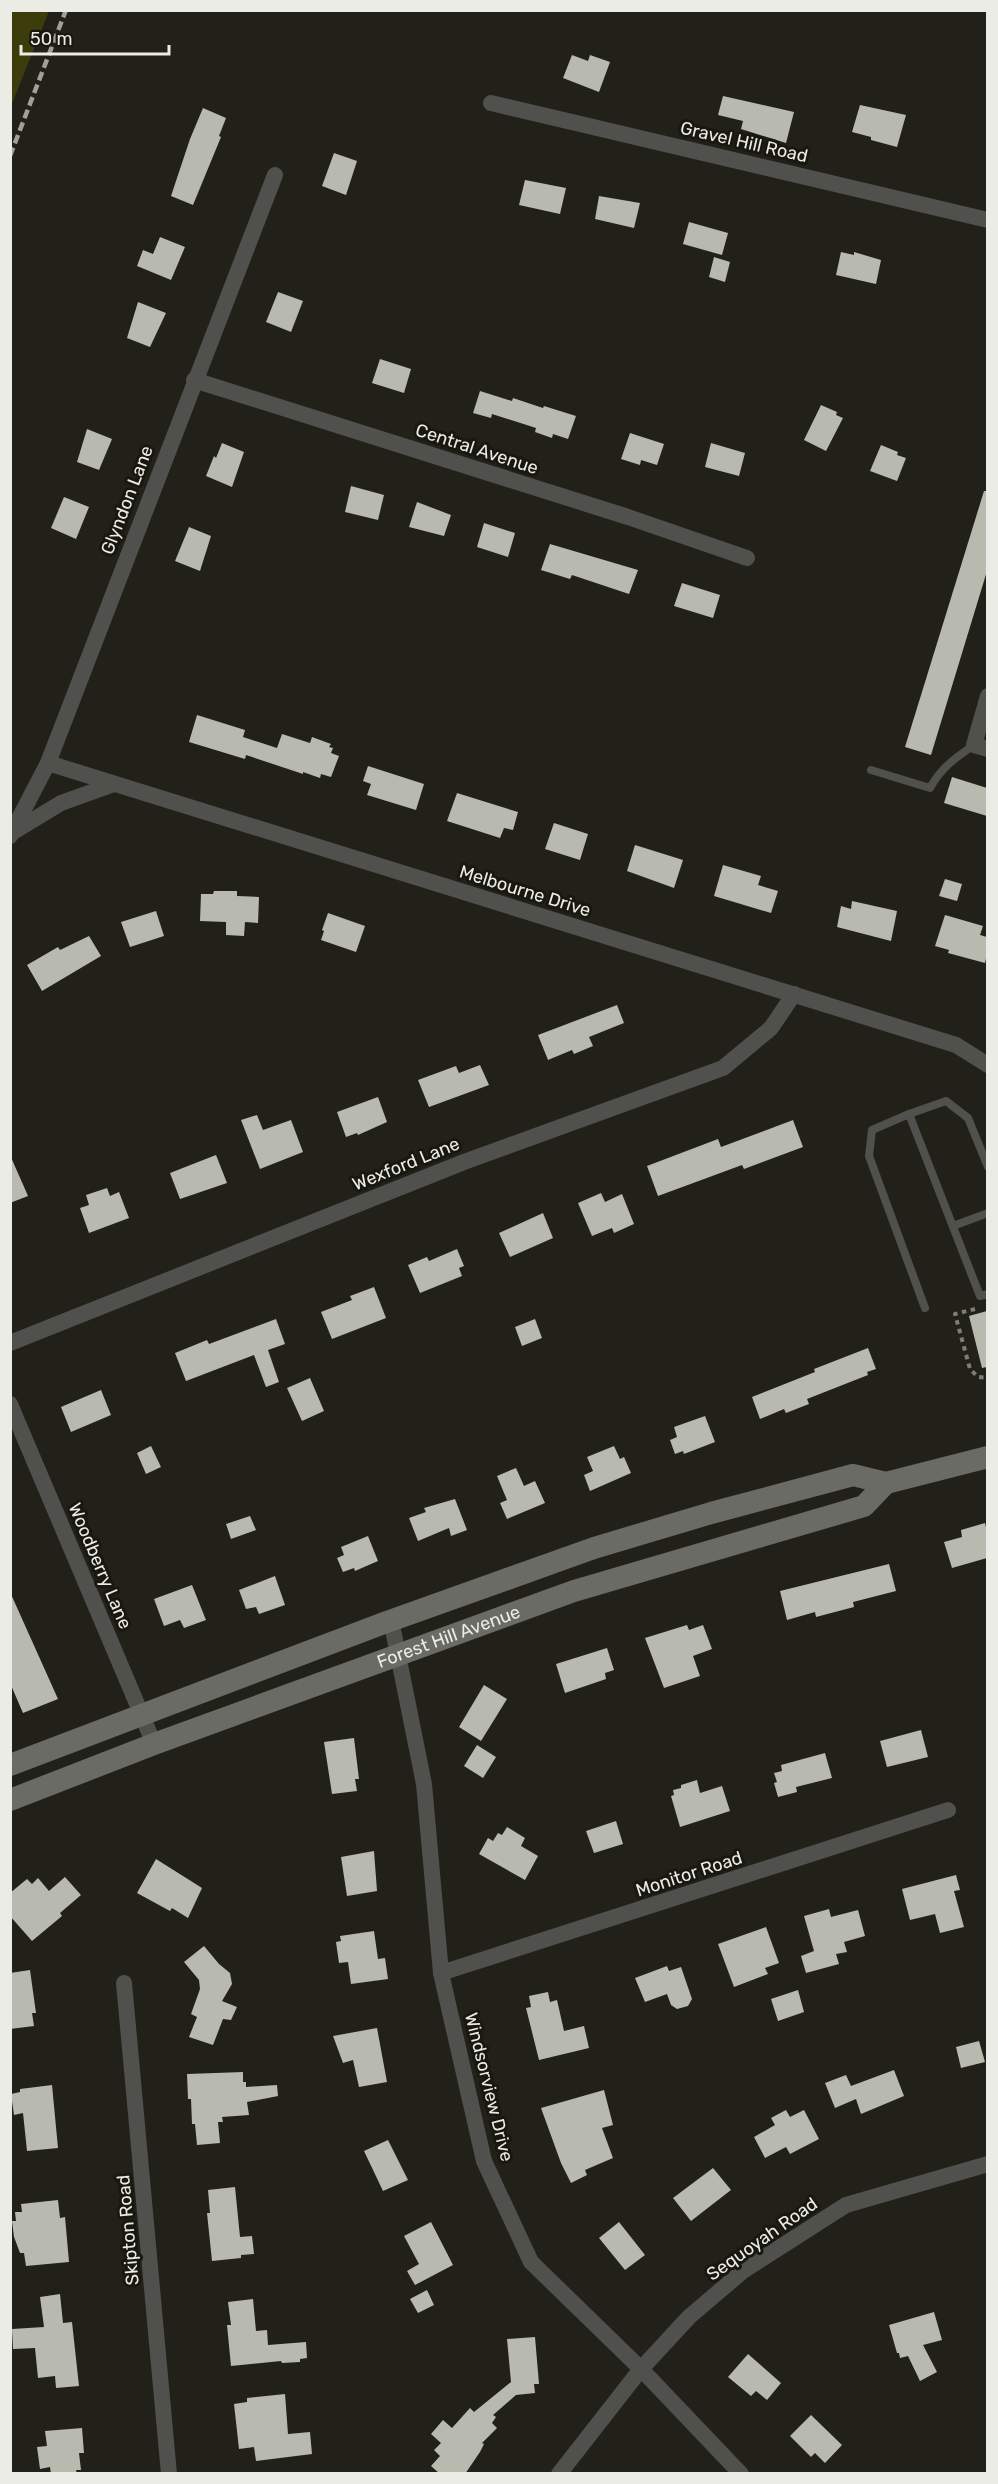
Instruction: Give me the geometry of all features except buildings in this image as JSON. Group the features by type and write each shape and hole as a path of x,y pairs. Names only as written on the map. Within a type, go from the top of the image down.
{"main road":[{"name":"Forest Hill Avenue","path":"10,1765 391,1620 584,1552 711,1513 853,1475 886,1483 987,1457"},
{"name":"Forest Hill Avenue","path":"10,1800 154,1744 574,1591 864,1506 886,1483"}],"street":[{"name":"Gravel Hill Road","path":"491,103 987,220"},
{"name":"Glyndon Lane","path":"12,834 48,763 274,175"},
{"name":"Central Avenue","path":"194,380 628,517 747,558"},
{"path":"980,747 987,696"},
{"name":"Melbourne Drive","path":"48,763 956,1045 987,1065"},
{"path":"12,834 61,803 114,784"},
{"name":"Wexford Lane","path":"10,1343 464,1162 723,1068 771,1028 794,994"},
{"name":"Woodberry Lane","path":"10,1404 154,1744"},
{"name":"Windsorview Drive","path":"391,1620 424,1784 441,1973 484,2161 531,2262 640,2369 741,2474"},
{"name":"Monitor Road","path":"441,1973 948,1810"},
{"name":"Skipton Road","path":"124,1983 169,2474"},
{"name":"Sequoyah Road","path":"559,2474 640,2369 689,2318 743,2271 846,2205 987,2164"}],"lane":[{"path":"871,770 930,788 937,775 948,763 980,747"},
{"path":"925,1308 869,1156 873,1130 946,1101 968,1118 984,1148 987,1167"},
{"path":"909,1114 980,1296 987,1294"},
{"path":"953,1226 987,1214"}],"path":[{"path":"977,1308 955,1314 970,1369 978,1377 987,1378"}],"shaded area":[{"path":"10,11 49,11 11,106"}],"railway":[{"path":"10,156 66,10"}]}
